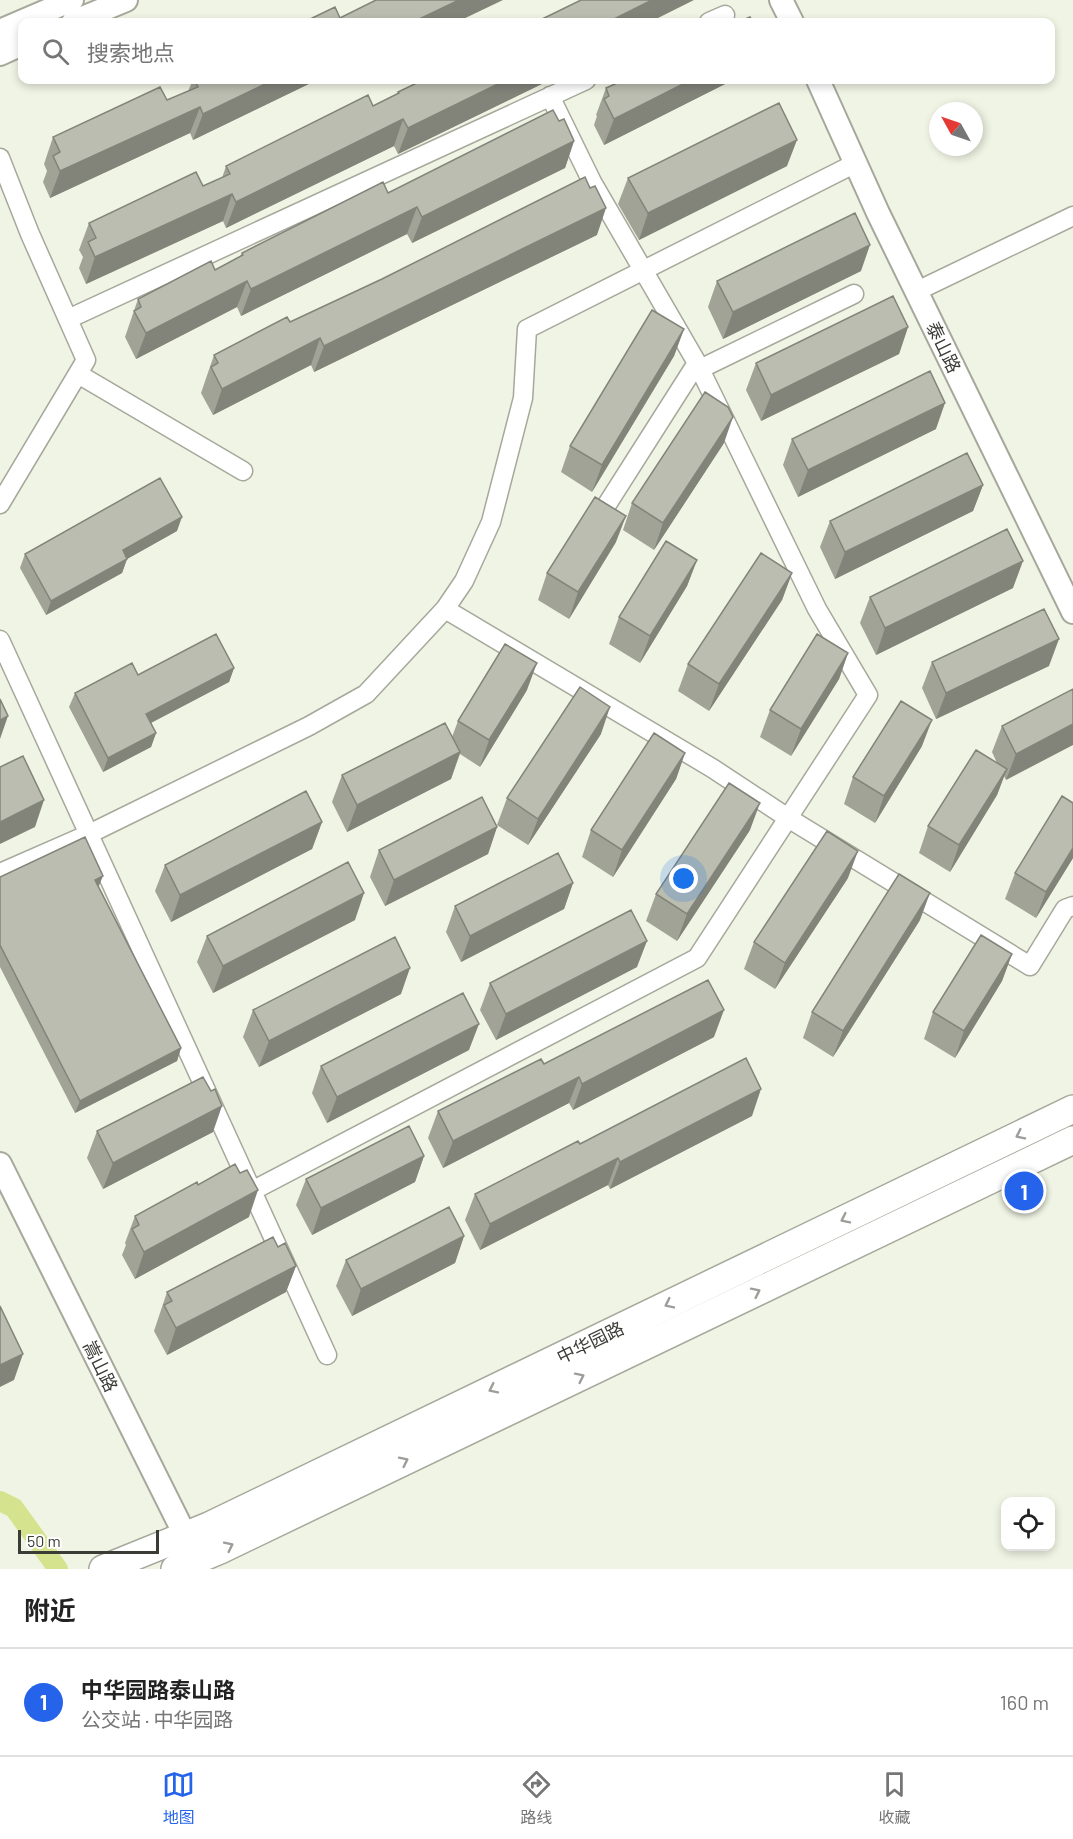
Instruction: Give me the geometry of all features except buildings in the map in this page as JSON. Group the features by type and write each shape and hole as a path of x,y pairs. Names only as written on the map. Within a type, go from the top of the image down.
{"main road":[{"name":"中华园路","path":"105,1568 185,1536 1073,1109"},
{"name":"中华园路","path":"191,1566 1073,1140"}],"street":[{"path":"30,18 72,0"},
{"path":"83,18 126,0"},
{"path":"782,0 790,18"},
{"path":"0,31 18,23"},
{"path":"0,54 18,46"},
{"path":"68,319 577,84"},
{"name":"泰山路","path":"820,84 856,164 1073,612"},
{"path":"252,1191 697,958 868,695 817,609 698,366 592,182 550,96"},
{"path":"0,158 30,234 86,360 0,504"},
{"path":"0,873 89,834 309,726 366,694 445,609 464,581 491,522 523,398 527,329 856,164"},
{"path":"917,291 1073,216"},
{"path":"599,517 698,366 854,294"},
{"path":"78,374 243,471"},
{"path":"445,609 712,768 788,818 1030,966 1065,909 1073,906"},
{"path":"0,639 327,1355"},
{"name":"嵩山路","path":"0,1164 185,1536 191,1566"}],"waterway":[{"path":"0,1501 14,1508 58,1569"}],"place":[{"name":"中华园路泰山路","path":"1024,1191"}]}
